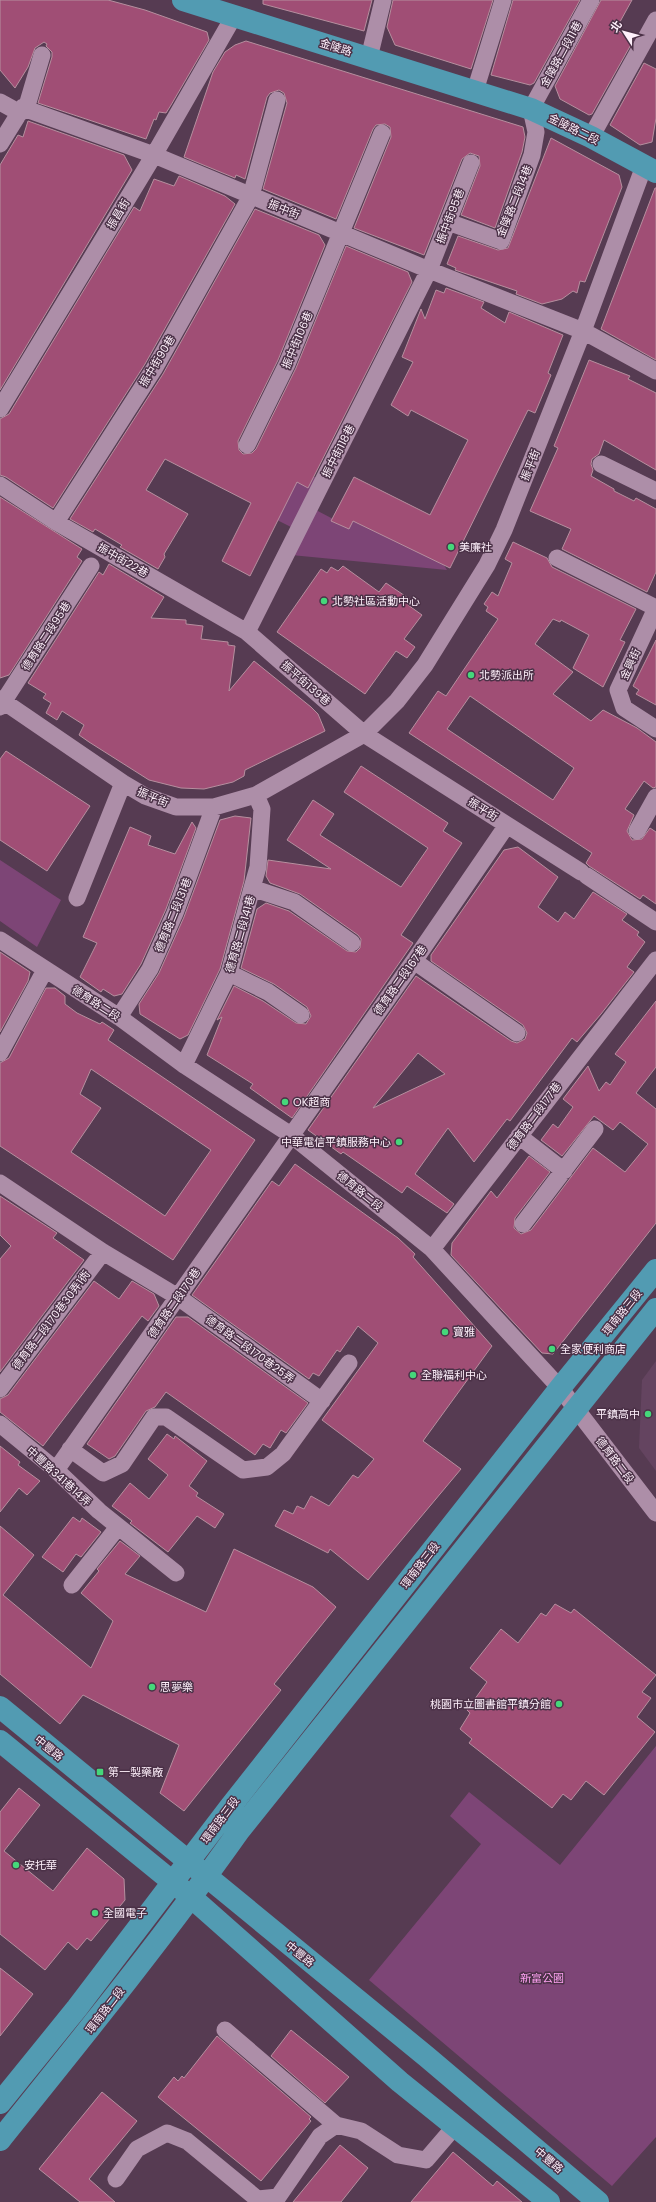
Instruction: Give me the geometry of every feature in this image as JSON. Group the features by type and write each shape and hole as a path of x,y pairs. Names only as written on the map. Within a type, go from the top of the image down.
{"main road":[{"name":"金陵路","path":"183,0 482,93"},
{"name":"金陵路二段","path":"482,93 531,109 652,166"},
{"name":"環南路三段","path":"188,1862 235,1800 560,1388 656,1270"},
{"name":"環南路三段","path":"207,1877 239,1831 656,1309"},
{"name":"中豐路","path":"0,1707 476,2099 596,2201"},
{"path":"0,1741 191,1897 400,2082 456,2125 549,2202"},
{"path":"0,2103 188,1862"},
{"name":"環南路二段","path":"0,2140 108,2007 207,1877"},
{"path":"456,2125 476,2099"}],"street":[{"path":"369,58 383,0"},
{"path":"482,93 503,0"},
{"name":"金陵路二段11巷","path":"531,109 591,0"},
{"name":"振昌街","path":"0,409 154,155 234,16"},
{"path":"591,137 656,20"},
{"path":"0,144 23,111 42,55"},
{"name":"振中街90巷","path":"56,522 154,369 251,196 277,100"},
{"name":"振中街","path":"0,102 154,155 429,270 583,331 656,371"},
{"name":"金陵路二段14巷","path":"448,222 501,241 532,155 536,132 531,109"},
{"name":"振中街106巷","path":"247,445 287,364 382,133"},
{"name":"振中街95巷","path":"429,270 471,163"},
{"name":"振平街","path":"1,702 123,783 145,796 176,807 214,808 256,795 364,734 397,701 425,665 448,631 487,565 504,530 583,331 652,166"},
{"name":"振中街118巷","path":"247,632 429,270"},
{"path":"601,464 656,491"},
{"name":"振中街22巷","path":"0,486 56,522 247,632"},
{"path":"557,558 656,608"},
{"name":"德育路二段95巷","path":"1,702 91,566"},
{"name":"金興街","path":"656,608 618,690 624,708 656,729"},
{"name":"振平街139巷","path":"247,632 364,734"},
{"name":"振平街","path":"364,734 584,874 656,922"},
{"path":"77,898 123,783"},
{"name":"德育路二段141巷","path":"184,1065 229,973 258,867 262,810 256,795"},
{"path":"637,831 656,797"},
{"name":"德育路二段131巷","path":"119,1017 150,969 175,913 214,808"},
{"name":"德育路二段167巷","path":"291,1135 414,961 507,825"},
{"path":"252,888 294,902 352,942"},
{"name":"德育路二段","path":"0,940 119,1017 184,1065 291,1135 432,1249 560,1388 656,1513"},
{"name":"德育路二段177巷","path":"432,1249 518,1136 656,960"},
{"path":"414,961 517,1033"},
{"path":"0,1053 45,970"},
{"path":"229,973 268,992 301,1014"},
{"path":"523,1224 595,1129"},
{"name":"德育路二段170巷","path":"56,1470 291,1135"},
{"path":"518,1136 564,1171"},
{"name":"德育路二段170巷25弄","path":"0,1183 103,1252 178,1297 322,1401"},
{"name":"德育路二段170巷30弄1衖","path":"0,1389 103,1252"},
{"path":"70,1449 104,1473 122,1464 154,1417 166,1417 243,1470 267,1467 283,1454 349,1363"},
{"name":"中豐路341巷14弄","path":"0,1424 56,1470 99,1512 176,1573"},
{"path":"72,1585 118,1527"},
{"path":"225,2030 336,2125 361,2132 398,2155 426,2160 456,2125"},
{"path":"116,2179 137,2150 166,2133 187,2141 260,2201 278,2197 320,2136 336,2125"}],"shaded area":[{"name":"平鎮高中","path":"656,1361 656,1471 639,1448 642,1380"}],"green space":[{"path":"294,475 324,478 297,530 273,518"},
{"path":"314,509 335,520 341,509 440,559 447,570 291,555"},
{"path":"0,860 61,900 37,947 0,921"},
{"name":"新富公園","path":"656,1746 656,2137 612,2186 369,1980 481,1844 450,1816 469,1792 560,1865"}],"building":[{"path":"0,0 108,0 145,10 207,32 209,40 166,113 159,112 156,120 154,119 146,139 38,103 52,57 52,52 44,42 35,48 28,67 15,88 0,70"},
{"path":"263,0 372,0 364,31 263,4"},
{"path":"393,0 493,0 471,69 395,45 387,27"},
{"path":"513,0 580,0 534,83 530,85 491,75"},
{"path":"601,0 632,0 616,29 633,41 592,114 589,115 560,99 555,86"},
{"path":"246,41 523,127 525,137 522,152 495,228 461,215 480,166 479,156 470,153 462,159 424,255 354,228 391,137 390,127 385,124 376,125 373,129 336,219 263,189 287,103 284,93 279,90 270,93 267,97 245,179 236,175 235,178 184,157 213,72 225,52 235,45"},
{"path":"644,63 656,69 656,118 652,142 640,145 610,125"},
{"path":"28,121 124,155 132,170 0,390 0,165 18,135 23,137"},
{"path":"551,138 619,175 622,187 585,282 580,281 577,293 573,291 562,299 542,304 516,294 517,291 455,270 456,268 447,264 458,236 498,250 508,248"},
{"path":"179,176 225,196 235,204 145,364 53,508 6,477 0,475 0,419 9,414 134,207 140,211 154,179 174,186"},
{"path":"656,188 656,360 601,329"},
{"path":"255,209 319,235 325,245 278,360 238,441 239,450 243,454 252,453 256,449 296,368 346,246 408,272 412,282 308,488 297,482 250,576 222,561 251,503 165,459 146,490 188,514 164,554 165,557 158,569 120,547 122,545 95,529 93,532 70,519 163,374"},
{"path":"446,288 484,302 481,308 505,323 509,312 563,335 548,373 551,375 535,413 528,410 450,568 353,521 349,529 331,521 354,477 430,515 468,440 411,410 408,416 391,405 413,362 402,357 421,309 425,319 436,290 444,293"},
{"path":"589,360 630,376 628,379 656,393 656,470 604,440 599,454 592,459 591,464 593,470 591,476 614,489 614,491 634,501 636,498 656,509 656,572 647,592 562,549 571,529 530,511 558,448 554,446"},
{"path":"0,497 82,549 77,557 82,561 9,675 0,678"},
{"path":"513,542 547,558 552,567 636,609 620,640 625,642 603,687 573,668 589,635 561,620 560,622 553,619 535,644 573,672 553,694 591,721 603,710 637,728 656,742 656,787 653,788 644,781 625,809 634,815 627,831 632,840 642,839 650,828 656,832 656,904 643,895 640,899 589,866 586,863 592,853 409,733 438,691 446,696 498,619 486,611 488,607 484,604 492,592 498,596 512,563 505,559","holes":["470,696 574,768 553,800 447,729"]},
{"path":"109,564 164,597 151,618 186,620 186,624 203,626 201,639 228,642 228,645 235,646 229,691 254,661 311,707 318,714 325,731 245,770 244,776 233,782 204,789 181,788 149,780 89,742 79,735 84,725 62,711 57,720 46,713 51,703 43,698 46,694 28,683 99,572 103,575"},
{"path":"343,566 379,592 386,583 411,600 408,605 422,615 404,639 415,647 407,658 396,651 365,694 277,632 321,569 327,573 331,567 338,571"},
{"path":"656,640 656,705 636,694 639,690 633,686"},
{"path":"6,751 90,806 47,871 0,840 0,759"},
{"path":"361,766 448,823 443,831 462,843 401,935 413,943 292,1118 250,1088 253,1084 207,1055 222,1017 217,1020 234,986 263,1001 296,1023 306,1024 311,1016 307,1007 274,984 241,968 257,909 266,903 289,911 347,951 356,952 360,948 361,939 358,935 300,894 270,883 266,876 268,860 331,869 287,840 313,800 334,814 320,835 401,887 428,848 344,792"},
{"path":"235,816 251,818 244,881 220,969 188,1035 180,1039 140,1014 139,1004 159,973 184,917 220,820"},
{"path":"192,822 196,828 166,909 141,964 122,994 114,996 103,989 101,992 80,977 97,943 83,937 130,827 151,836 148,845 175,854"},
{"path":"518,847 558,877 538,907 558,922 565,912 574,919 593,892 627,914 622,920 639,932 637,935 645,942 627,967 634,972 577,1042 572,1038 510,1121 507,1119 474,1162 448,1128 415,1174 454,1204 447,1213 407,1186 402,1193 343,1152 341,1154 308,1130 416,976 511,1041 517,1043 525,1039 527,1033 523,1025 431,961 431,955 504,850","holes":["418,1053 445,1074 373,1108"]},
{"path":"0,952 30,972 28,981 0,1032"},
{"path":"46,988 55,988 65,996 65,1004 77,1013 100,1024 102,1022 114,1030 108,1040 255,1140 173,1260 0,1146 0,1063 9,1058","holes":["91,1069 211,1150 165,1216 71,1152 101,1108 80,1094"]},
{"path":"656,1001 656,1067 636,1093 656,1109 656,1223 553,1354 542,1353 451,1255 452,1243 491,1191 497,1198 529,1156 550,1172 515,1218 514,1228 521,1234 531,1230 593,1148 625,1172 648,1144 620,1122 613,1130 594,1116 562,1156 541,1140 553,1124 558,1128 573,1107 563,1099 588,1066 599,1091 606,1082 610,1085 626,1062 615,1054"},
{"path":"295,1164 398,1238 415,1254 413,1257 492,1346 423,1441 461,1469 368,1580 330,1549 328,1553 275,1526 284,1510 293,1514 297,1506 304,1509 311,1496 329,1506 353,1475 358,1478 374,1459 322,1420 378,1343 358,1326 340,1352 337,1350 319,1376 313,1373 309,1379 192,1295 272,1181 279,1186"},
{"path":"0,1196 57,1233 53,1238 84,1260 0,1372 0,1259 11,1246 0,1235"},
{"path":"94,1281 119,1299 132,1281 154,1294 159,1306 148,1321 142,1316 43,1446 0,1412 0,1399 8,1395"},
{"path":"176,1317 188,1317 308,1403 286,1433 281,1430 270,1448 263,1444 255,1455 166,1392 155,1407 146,1411 115,1456 109,1459 87,1444"},
{"path":"167,1434 174,1439 175,1436 207,1461 189,1486 198,1493 196,1496 224,1514 215,1528 197,1516 168,1552 130,1523 132,1521 112,1506 130,1483 149,1499 168,1475 148,1459"},
{"path":"0,1446 20,1462 18,1465 40,1481 27,1495 19,1488 0,1512"},
{"path":"73,1517 80,1522 82,1518 101,1532 81,1557 76,1554 63,1572 42,1557"},
{"path":"0,1526 34,1555 3,1595 91,1668 113,1621 81,1593 99,1571 97,1569 120,1541 140,1556 125,1574 206,1612 234,1549 313,1587 336,1607 274,1684 281,1690 184,1811 160,1793 179,1745 83,1695 60,1724 0,1674"},
{"name":"桃園市立圖書館平鎮分館","path":"555,1604 571,1613 574,1609 656,1675 642,1692 651,1698 637,1717 655,1732 604,1795 586,1781 571,1800 563,1794 552,1808 469,1743 472,1739 460,1729 470,1713 467,1710 487,1682 470,1668 501,1629 518,1643 541,1613 546,1616"},
{"path":"19,1788 40,1805 4,1851 53,1891 87,1848 124,1879 125,1900 91,1941 87,1938 77,1950 68,1942 45,1970 0,1934 0,1812"},
{"path":"0,1968 33,1994 0,2036"},
{"path":"291,2030 349,2077 325,2103 271,2056"},
{"path":"217,2036 311,2117 309,2119 311,2121 261,2181 158,2097 174,2077 178,2081 182,2076 184,2078"},
{"path":"102,2092 137,2121 89,2179 115,2202 80,2202 39,2169"},
{"path":"340,2145 368,2168 341,2202 293,2202"},
{"path":"453,2152 493,2186 497,2181 522,2202 411,2202"}],"place":[{"name":"美廉社","path":"451,547"},
{"name":"北勢社區活動中心","path":"324,601"},
{"name":"北勢派出所","path":"471,675"},
{"name":"OK超商","path":"285,1102"},
{"name":"中華電信平鎮服務中心","path":"399,1142"},
{"name":"寶雅","path":"445,1332"},
{"name":"全家便利商店","path":"552,1349"},
{"name":"全聯福利中心","path":"413,1375"},
{"name":"平鎮高中","path":"648,1414"},
{"name":"思夢樂","path":"152,1687"},
{"name":"桃園市立圖書館平鎮分館","path":"559,1704"},
{"name":"第一製藥廠","path":"100,1772"},
{"name":"安托華","path":"16,1865"},
{"name":"全國電子","path":"95,1913"}]}
